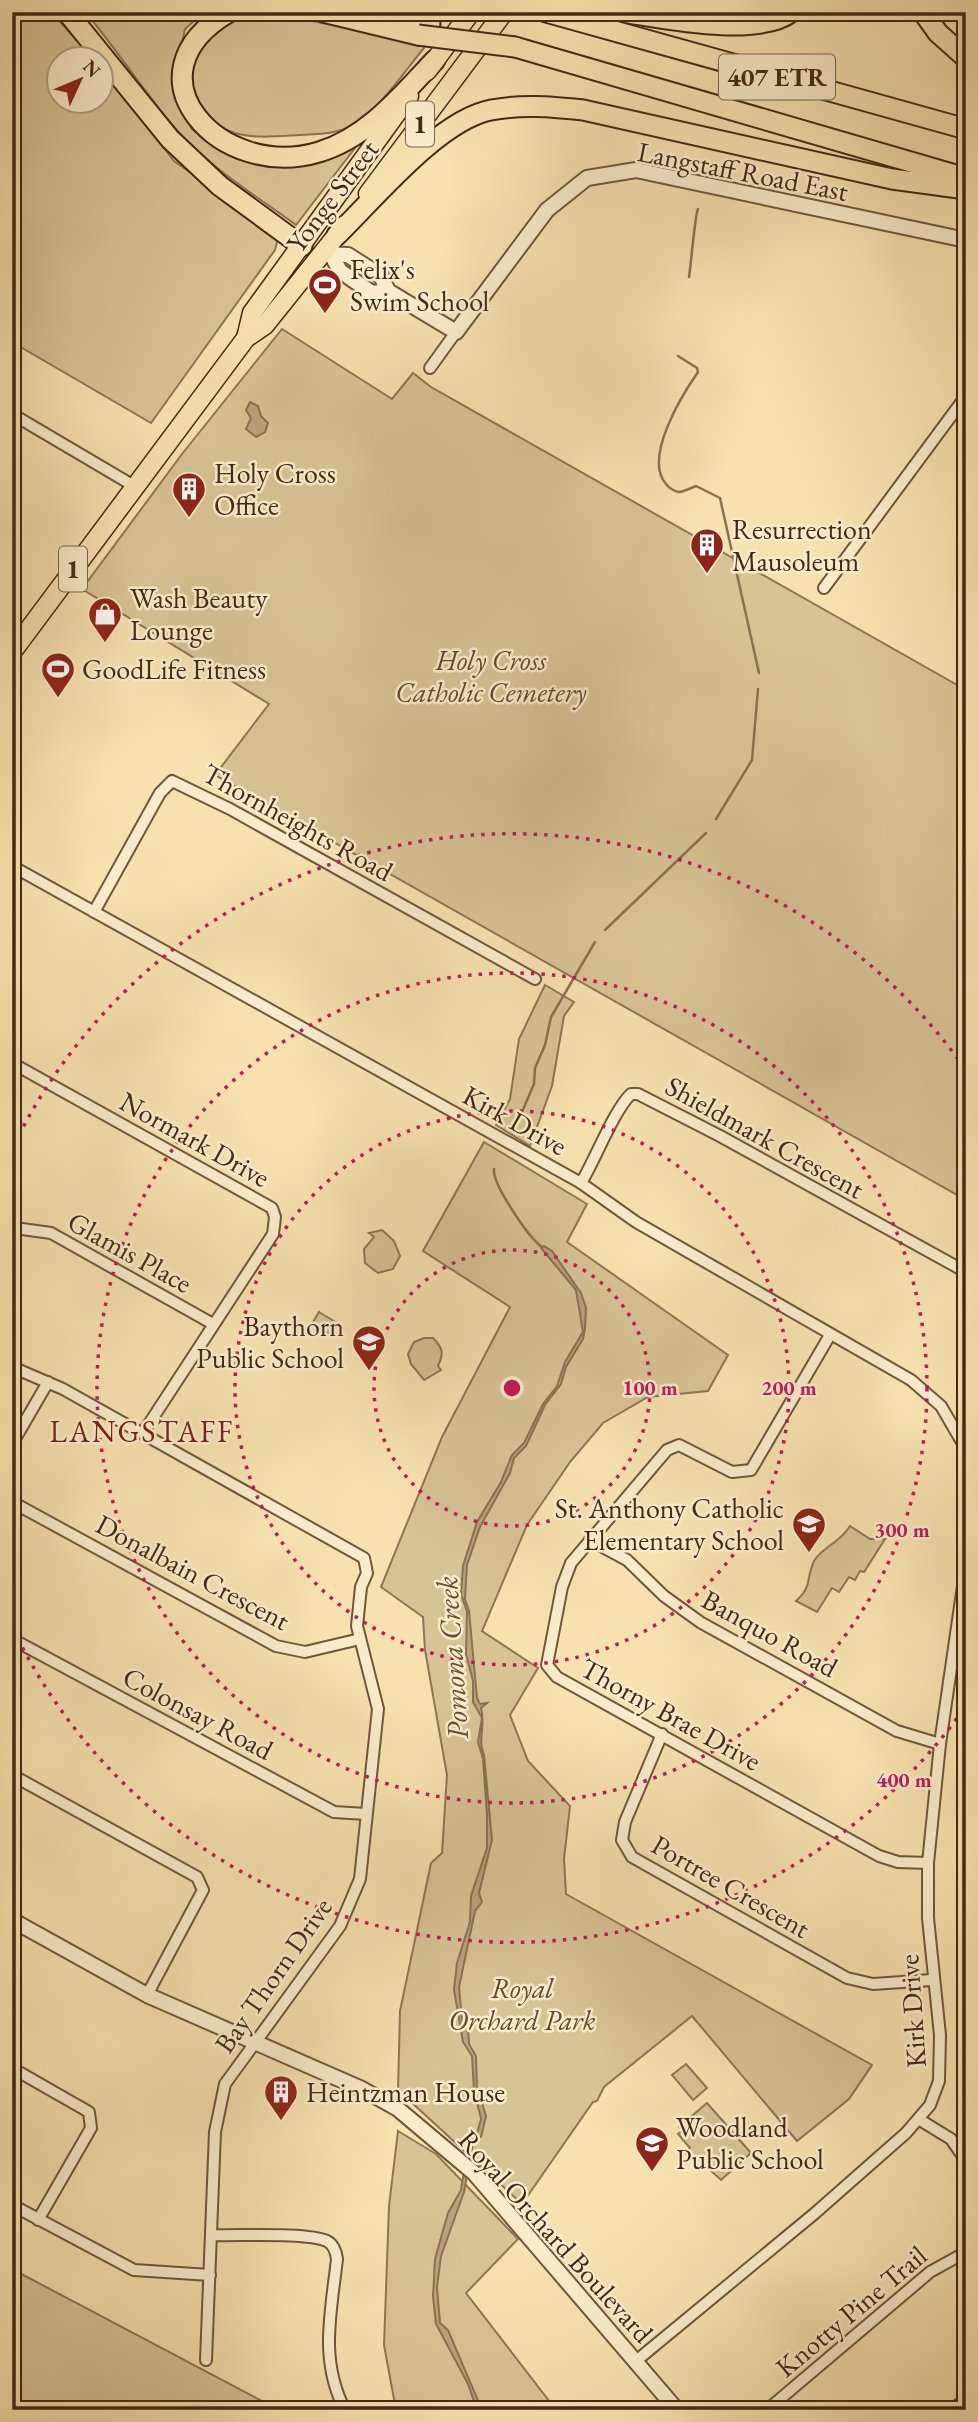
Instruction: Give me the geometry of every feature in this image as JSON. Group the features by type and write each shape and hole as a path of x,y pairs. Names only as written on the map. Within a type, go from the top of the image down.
{"highway":[{"path":"67,12 170,139 220,186 302,246"},
{"path":"229,12 196,38 185,59 182,89 194,116 216,137 247,154 270,158 317,153 337,145 384,112 435,60"},
{"path":"323,12 424,29"},
{"name":"407 ETR","path":"390,12 424,29 515,47 966,178"},
{"name":"407 ETR","path":"546,12 966,129"},
{"path":"622,12 684,20 761,24 791,12"},
{"path":"923,12 938,33 966,58"},
{"path":"337,235 448,129 488,110 531,105 583,110 892,179 966,189"}],"main road":[{"name":"Yonge Street","path":"246,338 251,313 471,12"},
{"name":"Yonge Street","path":"12,652 246,338 265,325 328,254 337,235 504,12"},
{"path":"302,246 328,254"}],"street":[{"name":"Langstaff Road East","path":"430,368 547,209 587,178 636,170 966,240"},
{"path":"328,254 340,271 372,293 388,291 456,332"},
{"path":"824,588 966,396"},
{"path":"12,414 134,486"},
{"name":"Thornheights Road","path":"94,912 160,793 172,781 242,816 535,979"},
{"name":"Kirk Drive","path":"12,866 581,1184 636,1222 911,1380 962,1429 966,1450"},
{"name":"Normark Drive","path":"12,1063 272,1208 275,1217 273,1234 143,1433"},
{"name":"Shieldmark Crescent","path":"581,1184 618,1109 631,1094 638,1094 720,1136 966,1272"},
{"name":"Glamis Place","path":"22,1229 51,1233 214,1324"},
{"name":"Thorny Brae Drive","path":"830,1335 751,1470 733,1472 686,1447 674,1446 590,1540 571,1563 562,1587 547,1665 557,1676 879,1856 898,1863 928,1863"},
{"name":"Bay Thorn Drive","path":"12,1367 48,1382 143,1433 364,1558 367,1573 358,1602 360,1640 378,1709 360,1879 340,1926 225,2084 218,2105 206,2360"},
{"path":"12,1444 48,1382"},
{"name":"Donalbain Crescent","path":"12,1502 276,1646 304,1652 360,1640"},
{"name":"Banquo Road","path":"590,1540 627,1560 664,1596 700,1622 897,1731 940,1744"},
{"name":"Kirk Drive","path":"636,2361 814,2214 920,2120 935,2095 941,2067 932,1980 928,1863 940,1744 966,1565"},
{"name":"Colonsay Road","path":"12,1639 334,1812 366,1814"},
{"name":"Portree Crescent","path":"662,1734 625,1822 622,1840 632,1857 847,1978 873,1984 932,1980"},
{"path":"12,1775 197,1877 204,1890 147,1995"},
{"name":"Royal Orchard Boulevard","path":"12,1920 147,1995 362,2090 398,2109 491,2191 677,2410"},
{"path":"12,2068 89,2112 91,2128 38,2220"},
{"path":"920,2120 951,2139 966,2161"},
{"path":"12,2205 134,2270 152,2274 210,2275"},
{"path":"211,2235 300,2237 328,2241 333,2246 337,2259 328,2357 336,2393 345,2410"},
{"name":"Knotty Pine Trail","path":"767,2410 930,2272 966,2252"},
{"path":"952,2410 966,2398"}],"green space":[{"path":"12,12 51,12 82,46 46,46 46,116 116,116 116,85 174,161 270,229 278,238 275,250 151,423 12,342"},
{"path":"85,12 204,12 185,29 173,85 192,129 237,158 287,166 355,148 296,225 201,155 163,113 116,51 116,46 112,46"},
{"path":"261,12 428,43 377,106 354,125 324,134 268,137 243,135 217,124 204,112 195,97 193,64 199,48 210,33 225,21"},
{"name":"Holy Cross Catholic Cemetery","path":"282,329 392,399 413,373 431,387 966,690 966,1200 215,775 269,704 82,589 182,454"},
{"path":"545,985 574,1002 564,1016 552,1086 530,1146 496,1125 510,1099 519,1039"},
{"name":"Royal Orchard Park","path":"484,1142 587,1204 567,1242 728,1355 708,1391 648,1397 603,1423 570,1462 527,1525 482,1631 538,1668 510,1715 528,1761 570,1806 564,1859 566,1894 872,2065 849,2099 797,2141 692,2016 604,2087 597,2101 593,2102 522,2204 398,2090 400,2011 431,1863 442,1853 447,1775 425,1650 423,1617 381,1587 442,1437 510,1307 423,1251"},
{"path":"382,1230 394,1241 400,1256 393,1269 378,1273 365,1263 364,1249 374,1237 369,1233"},
{"path":"319,1312 337,1323 330,1335 312,1324"},
{"path":"433,1338 442,1354 438,1366 441,1370 424,1380 411,1364 408,1354 414,1342"},
{"path":"850,1526 870,1539 885,1539 864,1572 860,1571 855,1580 849,1577 839,1592 832,1588 817,1612 796,1601 807,1586 811,1567 817,1556"},
{"path":"686,2064 707,2088 693,2100 672,2075"},
{"path":"707,2103 751,2153 721,2180 698,2159 694,2162 685,2153 690,2148 678,2134 682,2131 679,2127"},
{"path":"398,2131 436,2154 518,2239 466,2293 556,2410 396,2410 384,2345 389,2206"},
{"path":"12,2269 279,2410 12,2410"}],"shaded area":[{"path":"250,402 258,406 261,416 268,423 265,432 256,437 246,429 251,418 246,410"},
{"path":"544,1246 552,1251 581,1293 586,1308 583,1339 566,1367 561,1384 545,1405 526,1446 514,1458 510,1473 480,1527 467,1565 465,1599 469,1611 477,1698 480,1704 487,1703 481,1708 483,1720 481,1744 484,1755 492,1840 479,1893 482,1902 475,1911 459,1987 462,2020 468,2029 469,2044 476,2056 477,2088 486,2116 481,2137 473,2143 464,2192 441,2256 437,2287 440,2323 448,2330 482,2410 477,2410 468,2384 436,2324 433,2296 435,2259 448,2213 461,2190 469,2141 476,2137 481,2119 474,2090 472,2056 463,2042 454,1990 457,1963 470,1922 471,1896 487,1848 483,1759 478,1742 482,1718 473,1702 473,1681 466,1654 467,1612 461,1594 463,1566 477,1522 501,1482 512,1455 524,1443 543,1404 557,1386 565,1362 583,1332 576,1290 541,1248"}],"waterway":[{"name":"Pomona Creek","path":"689,277 698,209"},
{"name":"Pomona Creek","path":"678,356 697,368 698,372 667,427 659,459 660,473 674,491 680,492 696,486 720,498 759,673"},
{"name":"Pomona Creek","path":"716,819 752,760 758,689"},
{"name":"Pomona Creek","path":"605,930 706,833"},
{"name":"Pomona Creek","path":"519,1119 534,1084 535,1068 545,1045 551,1017 595,942"},
{"name":"Pomona Creek","path":"494,1169 499,1186 512,1210 542,1247"}],"place":[{"name":"Felix's Swim School","path":"325,315"},
{"name":"Holy Cross Office","path":"189,519"},
{"name":"Resurrection Mausoleum","path":"707,575"},
{"name":"Wash Beauty Lounge","path":"105,644"},
{"name":"GoodLife Fitness","path":"58,699"},
{"name":"Baythorn Public School","path":"369,1372"},
{"name":"St. Anthony Catholic Elementary School","path":"809,1554"},
{"name":"Heintzman House","path":"281,2122"},
{"name":"Woodland Public School","path":"652,2173"}],"district":[{"name":"LANGSTAFF","path":"142,1431"}]}
